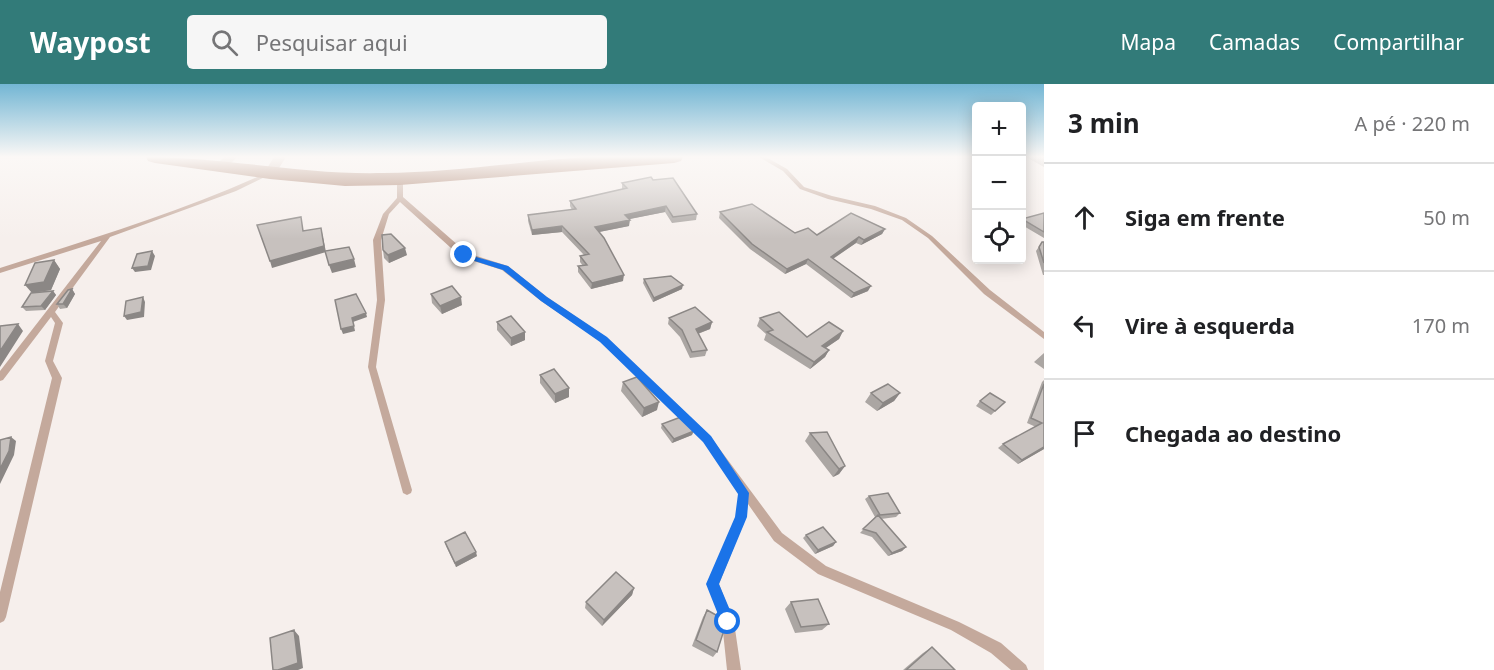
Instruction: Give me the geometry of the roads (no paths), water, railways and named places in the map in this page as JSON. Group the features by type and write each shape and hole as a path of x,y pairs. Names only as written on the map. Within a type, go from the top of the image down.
{"main road":[{"path":"372,184 400,189 431,184"}],"lane":[{"path":"0,271 108,236 246,184"},
{"path":"799,184 802,188 830,198 873,207 904,219 930,237 987,292 1044,336"},
{"path":"407,490 372,367 381,300 377,240 386,213 400,189 464,255 506,268 544,299 603,339 707,439 778,537 822,570 955,626 996,648 1021,670"},
{"path":"0,378 108,236"},
{"path":"0,617 57,378 49,361 59,323 51,312"},
{"path":"734,670 728,622 713,584 741,517 744,493"}]}
